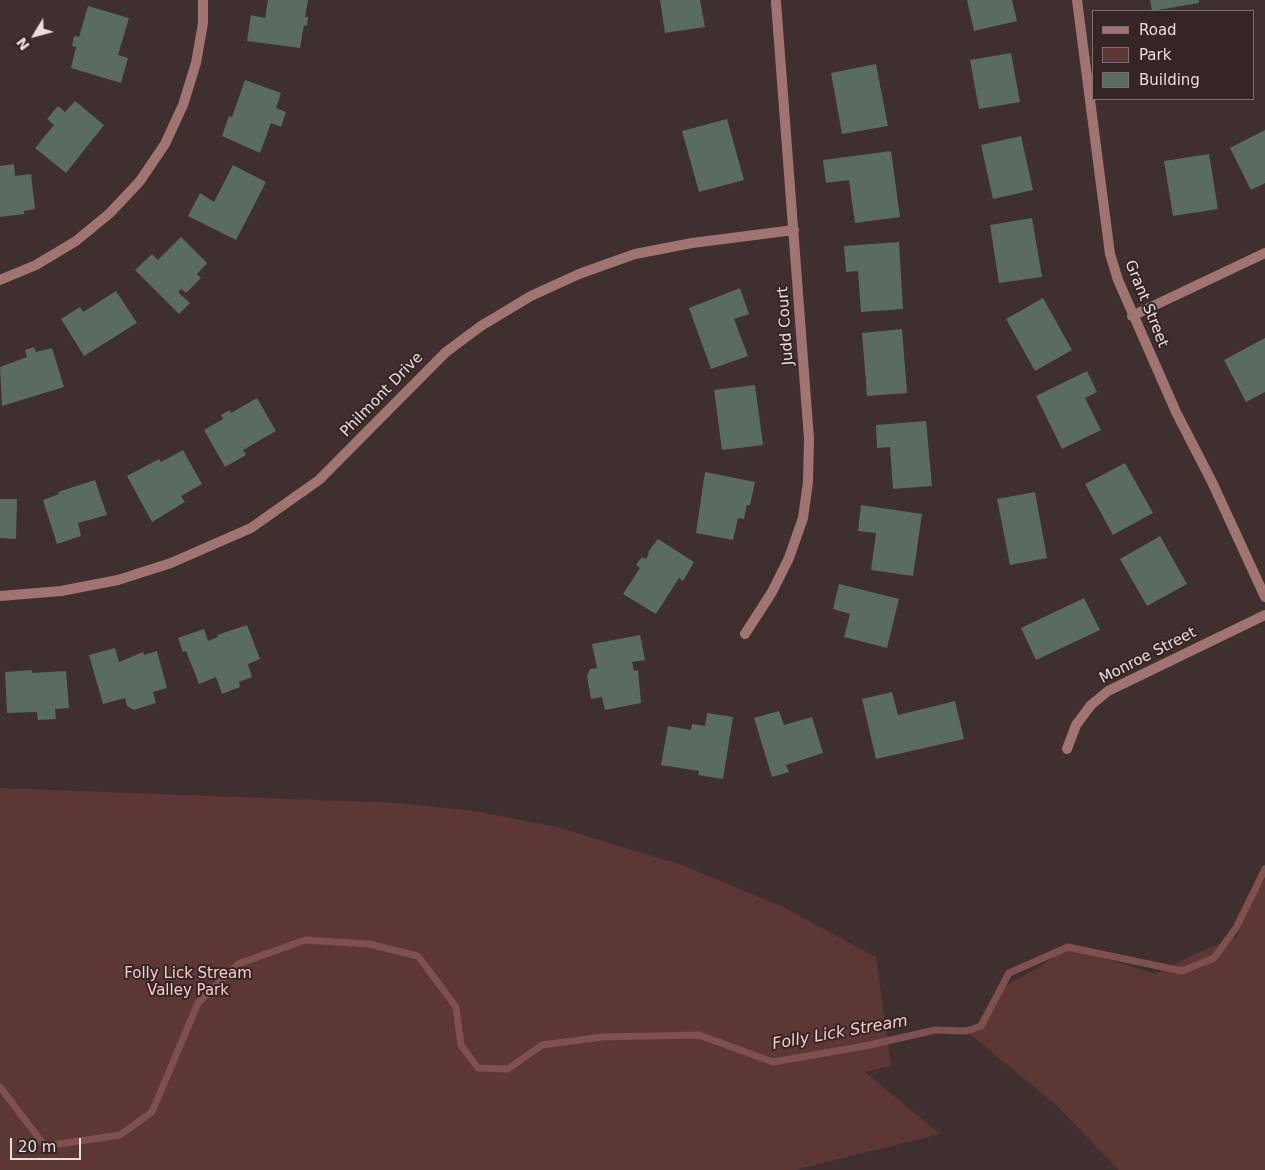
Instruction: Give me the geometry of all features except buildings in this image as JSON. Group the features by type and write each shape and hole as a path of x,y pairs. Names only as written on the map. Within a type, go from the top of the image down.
{"street":[{"path":"0,280 36,265 76,241 110,213 140,181 165,144 183,105 196,63 203,23 203,0"},
{"name":"Grant Street","path":"1077,0 1110,254 1132,316 1265,596"},
{"name":"Judd Court","path":"745,634 772,592 789,558 802,518 808,482 809,440 776,2"},
{"name":"Philmont Drive","path":"0,596 60,591 118,580 171,564 250,528 319,480 446,352 481,326 531,296 579,274 635,254 692,243 794,230"},
{"path":"1132,316 1265,253"},
{"name":"Monroe Street","path":"1067,749 1076,725 1091,705 1108,691 1265,615"}],"green space":[{"name":"Folly Lick Stream Valley Park","path":"0,788 399,803 474,811 557,827 682,865 781,906 876,957 891,1066 865,1072 940,1134 795,1170 0,1170"},
{"path":"1265,879 1265,1170 1119,1170 1056,1105 966,1031 981,1026 1004,987 1041,966 1068,947 1156,974 1197,953 1237,937 1250,894"}],"waterway":[{"name":"Folly Lick Stream","path":"0,1087 45,1146 120,1135 152,1112 198,1003 238,964 305,940 369,944 418,956 456,1007 461,1045 478,1068 508,1069 542,1045 602,1037 699,1035 773,1062 865,1046 935,1030 966,1031 981,1026 1009,973 1068,947 1182,971 1214,958 1236,928 1265,869"}]}
